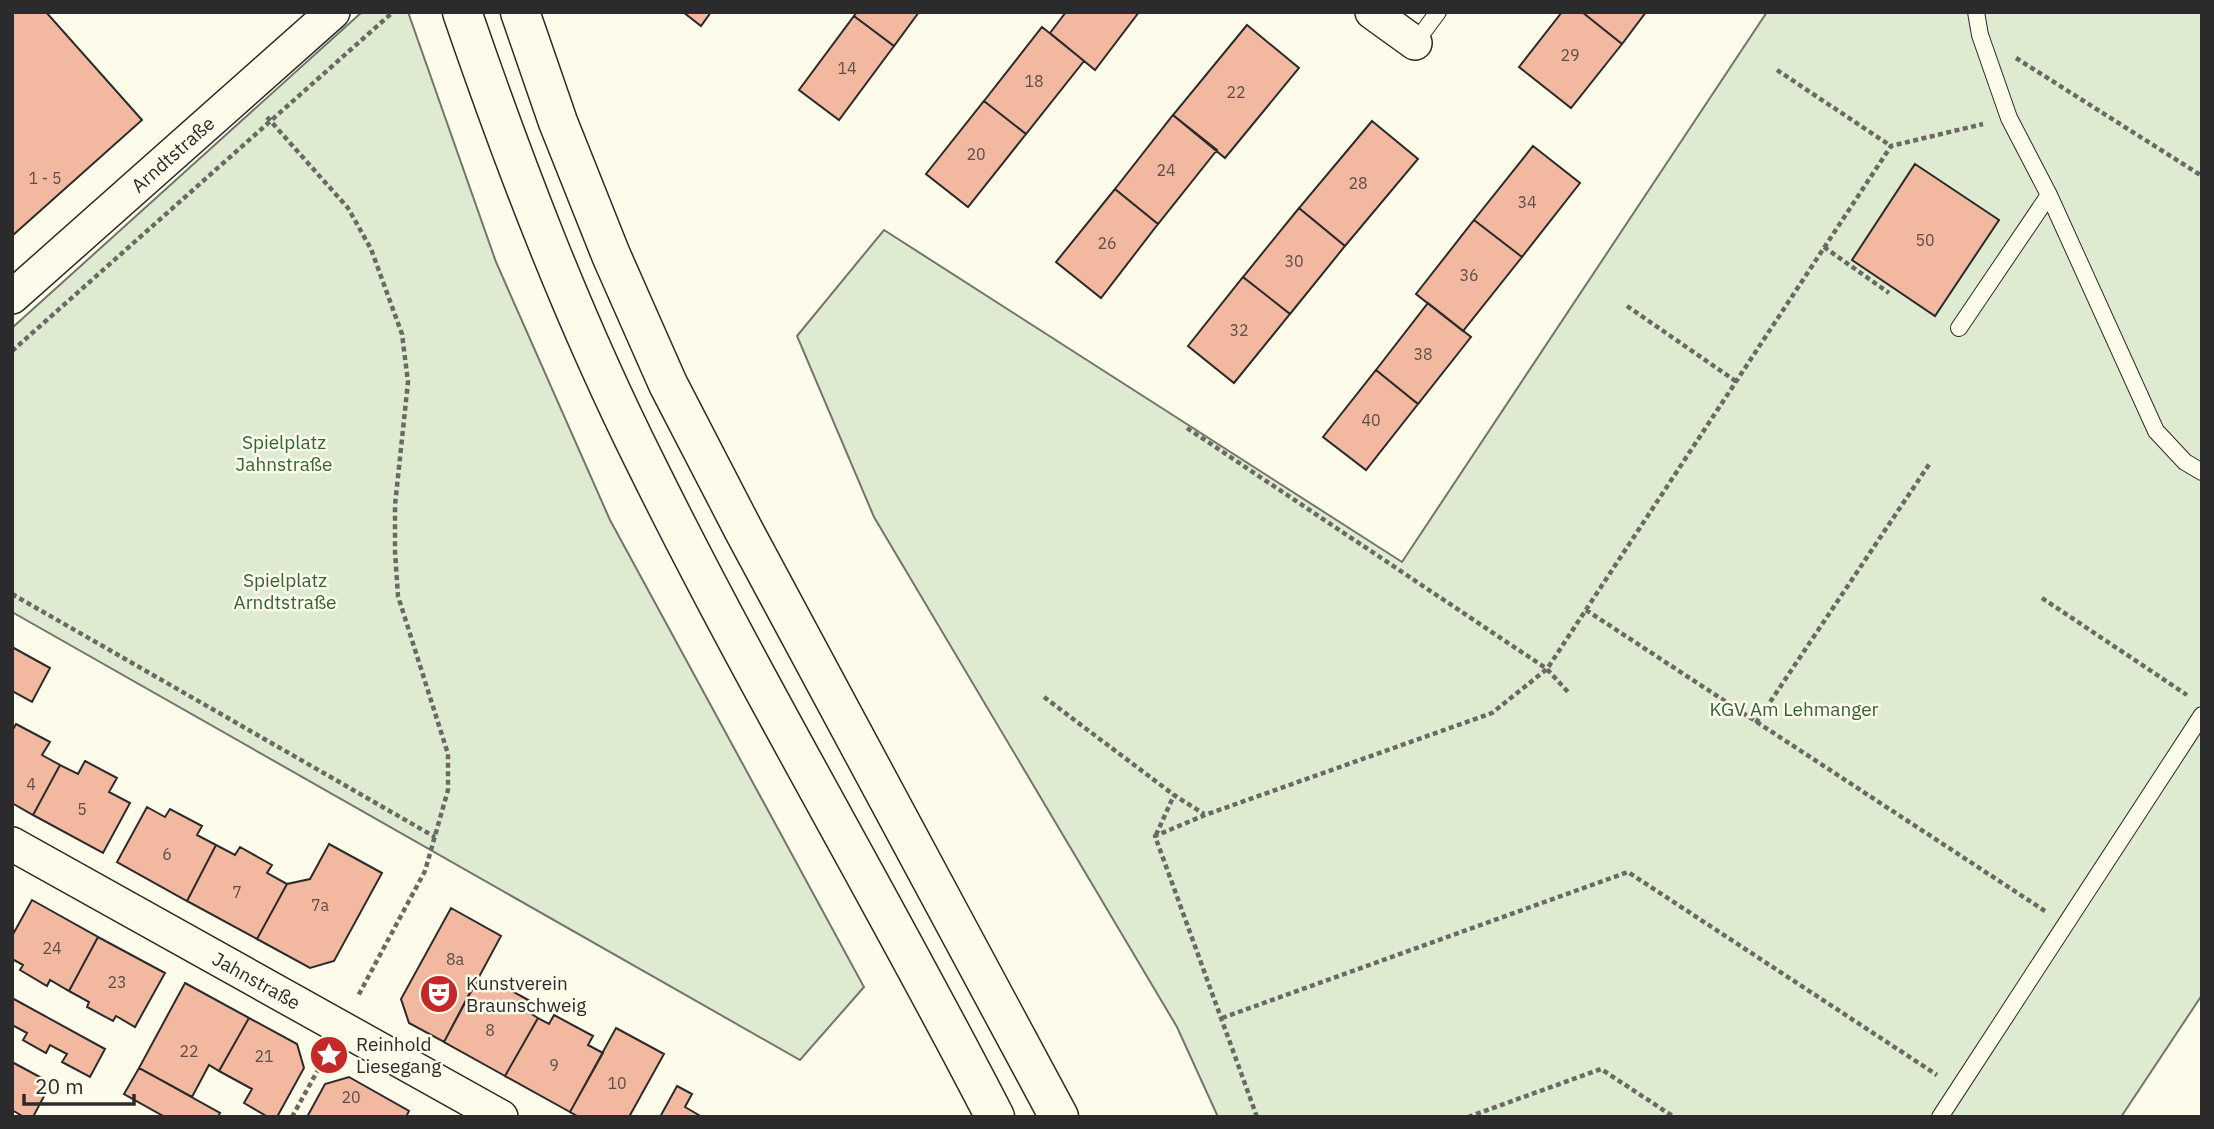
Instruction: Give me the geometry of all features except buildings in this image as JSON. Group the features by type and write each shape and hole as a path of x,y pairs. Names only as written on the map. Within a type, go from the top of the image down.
{"highway":[{"path":"462,12 505,137 556,267 644,461 692,556 995,1117"},
{"path":"520,12 558,122 611,255 668,384 1059,1117"}],"street":[{"name":"Arndtstraße","path":"12,297 333,12"},
{"path":"1372,12 1415,43"},
{"name":"Jahnstraße","path":"12,844 501,1117"}],"lane":[{"path":"1415,43 1438,12"},
{"path":"1976,12 1980,35 2009,118 2049,195 2156,431 2185,462 2202,472"},
{"path":"1959,328 2049,195"},
{"path":"1940,1117 2202,715"}],"path":[{"path":"12,351 393,12"},
{"path":"1980,35 2202,176"},
{"path":"1777,70 1891,146"},
{"path":"243,92 348,208 370,250 402,334 408,382 395,505 394,552 398,596 448,754 449,790 425,871 292,1117"},
{"path":"1156,836 1205,815 1492,713 1547,669 1891,146 2009,118"},
{"path":"1824,247 1889,293"},
{"path":"1627,306 1737,382"},
{"path":"1187,428 1547,669 1568,692"},
{"path":"1756,723 1930,463"},
{"path":"12,594 435,836"},
{"path":"2042,598 2190,698"},
{"path":"1586,610 2064,924"},
{"path":"1044,697 1174,795 1205,815"},
{"path":"1174,795 1156,836 1258,1117"},
{"path":"1222,1018 1628,872 1958,1088"},
{"path":"1468,1117 1601,1069 1674,1117"}],"green space":[{"name":"Spielplatz Jahnstraße","path":"362,12 408,12 496,262 610,520 864,987 800,1060 12,612 12,328"},
{"name":"KGV Am Lehmanger","path":"1767,12 2202,12 2202,995 2121,1117 1218,1117 1177,1027 874,517 797,336 884,230 1402,562"}],"place":[{"name":"Kunstverein Braunschweig","path":"439,994"},
{"name":"Reinhold Liesegang","path":"329,1055"}],"park label":[{"name":"Spielplatz Arndtstraße","path":"285,591"}]}
